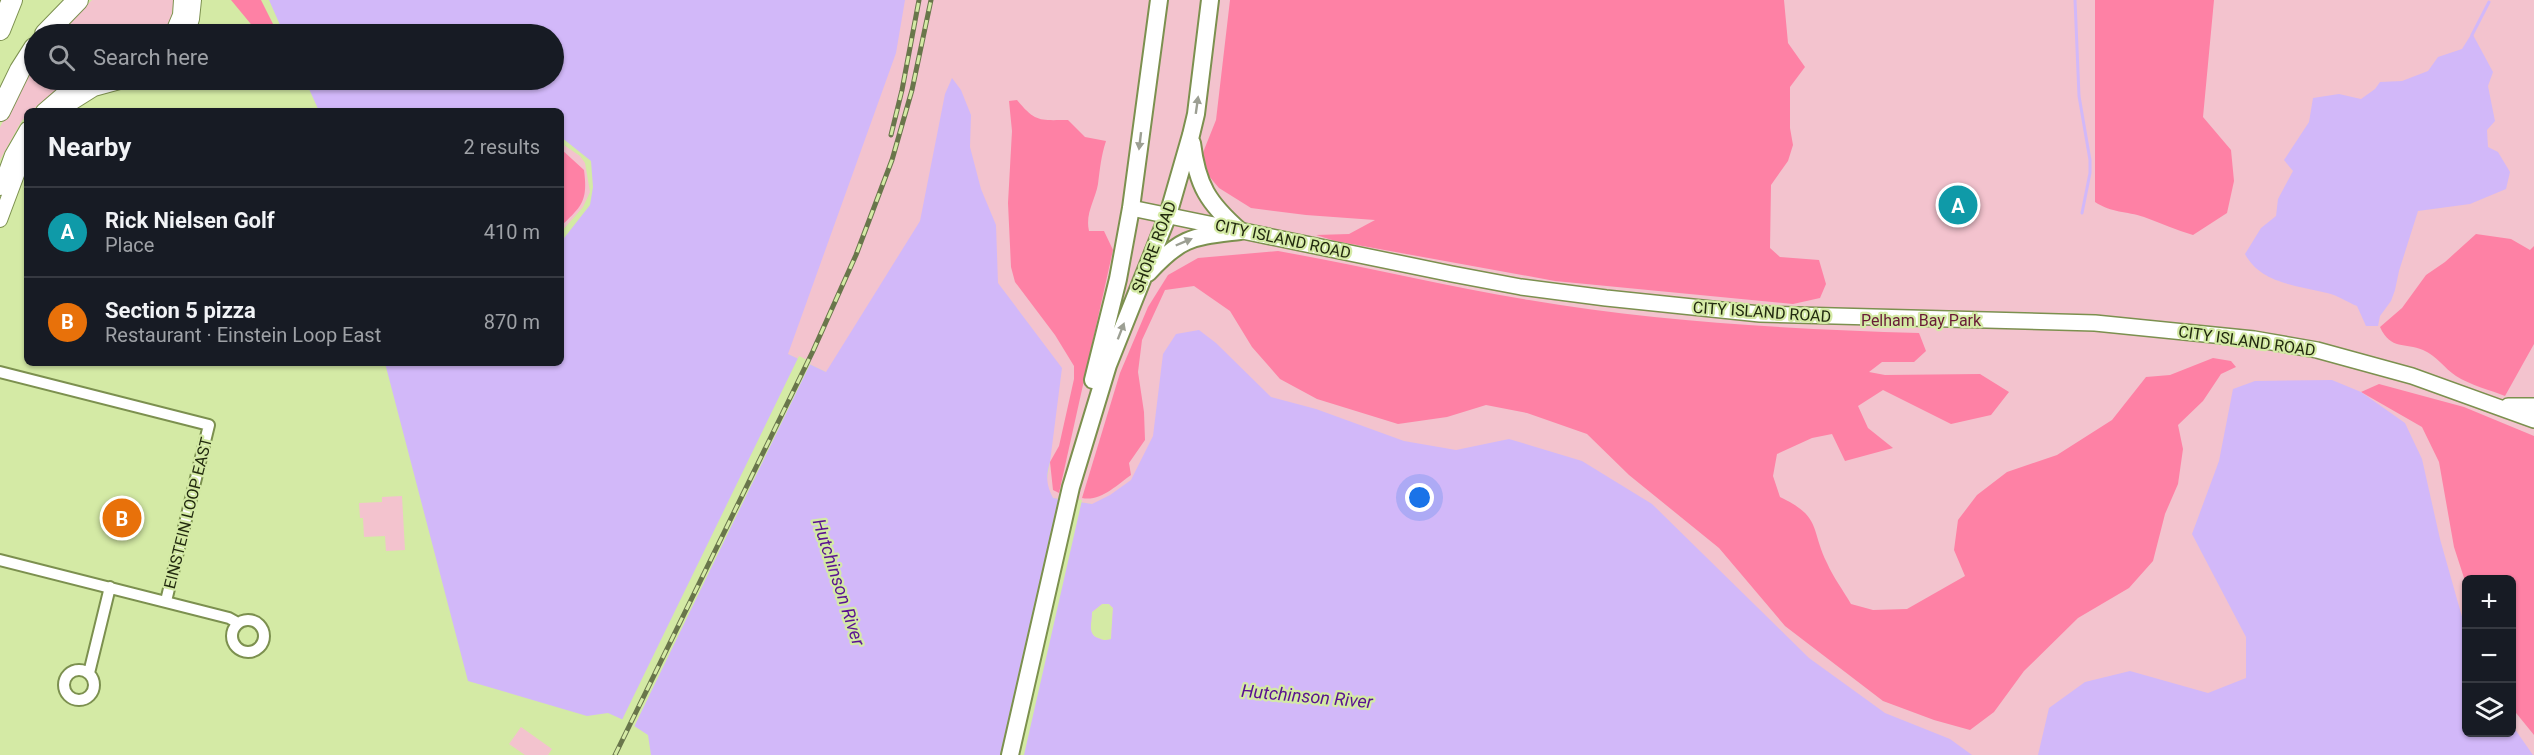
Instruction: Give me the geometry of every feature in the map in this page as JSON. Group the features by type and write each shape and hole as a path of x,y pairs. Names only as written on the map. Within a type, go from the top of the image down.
{"highway":[{"path":"0,30 12,0"},
{"path":"55,24 78,0"},
{"path":"0,111 24,64"}],"main road":[{"name":"SHORE ROAD","path":"1071,487 1078,437 1116,288 1131,208 1159,0"},
{"name":"SHORE ROAD","path":"1010,755 1071,487 1108,365 1168,215 1191,135 1196,114 1210,0"},
{"path":"1191,135 1196,168 1206,196 1240,231"},
{"name":"CITY ISLAND ROAD","path":"1131,208 1521,287 1617,300 1760,314 2095,324 2254,339 2317,350 2412,376 2534,420"},
{"path":"1142,280 1176,245 1205,236 1240,231"},
{"path":"2499,406 2534,405"}],"street":[{"path":"176,24 180,15 181,0"},
{"path":"190,24 194,0"},
{"path":"46,108 69,90"},
{"path":"64,108 92,90"},
{"path":"0,188 12,155 24,134"},
{"path":"0,220 24,156"},
{"name":"EINSTEIN LOOP EAST","path":"0,372 210,425 166,601"},
{"path":"0,560 166,601 229,618 238,623"},
{"path":"89,673 110,587"}],"green space":[{"path":"92,0 174,0 170,24 67,24"},
{"name":"Pelham Bay Park","path":"622,0 2534,0 2534,755 1872,755 1095,640 1089,634 1092,504 1053,498 1046,485 1050,462 826,372 788,354","holes":["1102,604 1109,604 1113,608 1111,639 1107,640 1092,634 1091,624 1092,612"]},
{"path":"24,82 24,90 57,90 35,108 24,108 24,118 0,160 0,127"},
{"path":"564,145 580,156 585,163 590,192 583,207 564,229"},
{"path":"402,496 405,550 386,551 385,536 364,537 359,503 382,502 382,497"},
{"path":"521,727 552,749 548,755 525,755 509,744"}],"shaded area":[{"path":"231,0 261,0 273,24 251,24"},
{"path":"1230,0 1784,0 1788,43 1805,67 1790,87 1790,128 1793,145 1788,161 1771,185 1770,248 1780,257 1819,260 1826,284 1820,298 1793,304 1555,281 1335,241 1316,235 1349,234 1375,220 1251,208 1219,188 1208,175 1202,155 1216,120"},
{"path":"2095,0 2214,0 2203,117 2231,150 2234,181 2227,213 2193,235 2144,217 2107,208 2095,202"},
{"path":"1017,100 1029,113 1039,119 1068,120 1085,137 1106,141 1088,225 1089,231 1104,231 1113,250 1059,493 1053,490 1050,462 1059,446 1074,379 1074,366 1055,335 1015,282 1011,267 1008,203 1012,131 1009,101"},
{"path":"564,152 584,170 584,196 574,213 564,223"},
{"path":"2476,234 2511,239 2530,250 2534,246 2534,344 2505,396 2462,379 2423,350 2394,343 2384,335 2380,327 2402,308 2426,275 2445,262"},
{"path":"1278,251 1577,308 1772,327 1919,333 1926,351 1914,362 1882,362 1869,372 1885,375 1980,374 2009,392 1991,415 1951,424 1883,390 1858,406 1868,428 1893,448 1845,461 1832,434 1812,438 1777,454 1773,476 1780,497 1809,517 1829,568 1851,604 1873,610 1907,609 1965,576 1954,550 1958,520 1977,495 2007,472 2057,455 2112,420 2146,377 2170,375 2213,358 2231,361 2236,367 2221,374 2203,401 2178,425 2183,449 2178,484 2165,514 2153,561 2129,588 2078,618 2024,671 1994,712 1970,730 1934,720 1883,701 1785,626 1719,548 1629,475 1587,434 1527,413 1486,405 1447,417 1398,424 1317,399 1280,379 1252,347 1230,311 1194,286 1165,290 1142,340 1138,372 1144,412 1145,440 1129,463 1131,475 1102,495 1089,499 1082,498 1120,373 1148,307 1168,275 1198,258"},
{"path":"2379,384 2464,407 2534,436 2534,735 2516,713 2516,575 2463,575 2454,547 2439,462 2422,427 2361,392"}],"water":[{"name":"Hutchinson River","path":"269,0 905,0 896,53 788,354 826,372 920,221 945,94 952,78 961,90 971,115 970,147 981,189 996,225 998,283 1062,368 1047,476 1053,498 1092,504 1131,480 1153,436 1163,354 1176,334 1199,330 1216,343 1271,397 1316,409 1404,441 1456,450 1509,439 1582,461 1652,504 1809,658 1885,713 1950,739 1972,755 651,755 648,735 608,713 587,716 468,681 386,366 564,366 564,238 590,205 593,187 591,161 564,139 564,108 318,108 310,90 564,90 564,24 280,24","holes":["1102,604 1109,604 1113,608 1111,639 1098,638 1092,634 1092,612"]},
{"path":"2472,33 2493,72 2488,86 2495,121 2487,130 2488,147 2498,152 2510,172 2506,189 2470,204 2418,211 2395,290 2391,301 2380,316 2378,326 2366,326 2357,306 2331,294 2281,282 2260,272 2245,254 2261,228 2276,216 2278,199 2293,171 2284,160 2309,122 2313,98 2339,94 2361,99 2375,89 2380,82 2402,81 2428,71 2438,57 2462,49"},
{"path":"2332,380 2361,392 2405,423 2422,459 2440,539 2462,617 2462,737 2516,737 2516,731 2533,755 2038,755 2049,708 2085,682 2130,671 2208,693 2246,678 2246,637 2192,534 2219,461 2233,389 2255,381"}],"pier":[{"path":"799,356 811,362 633,729 621,722"},
{"path":"1059,496 1082,500 1024,755 1000,755"}],"waterway":[{"path":"2075,0 2079,96 2090,160 2090,173 2082,213"},
{"path":"2472,35 2489,2"}],"railway":[{"path":"891,135 919,0"},
{"path":"615,755 813,351 856,255 892,160 912,90 931,0"}],"place":[{"name":"Rick Nielsen Golf","path":"1958,205"},
{"name":"Section 5 pizza","path":"122,518"}]}
